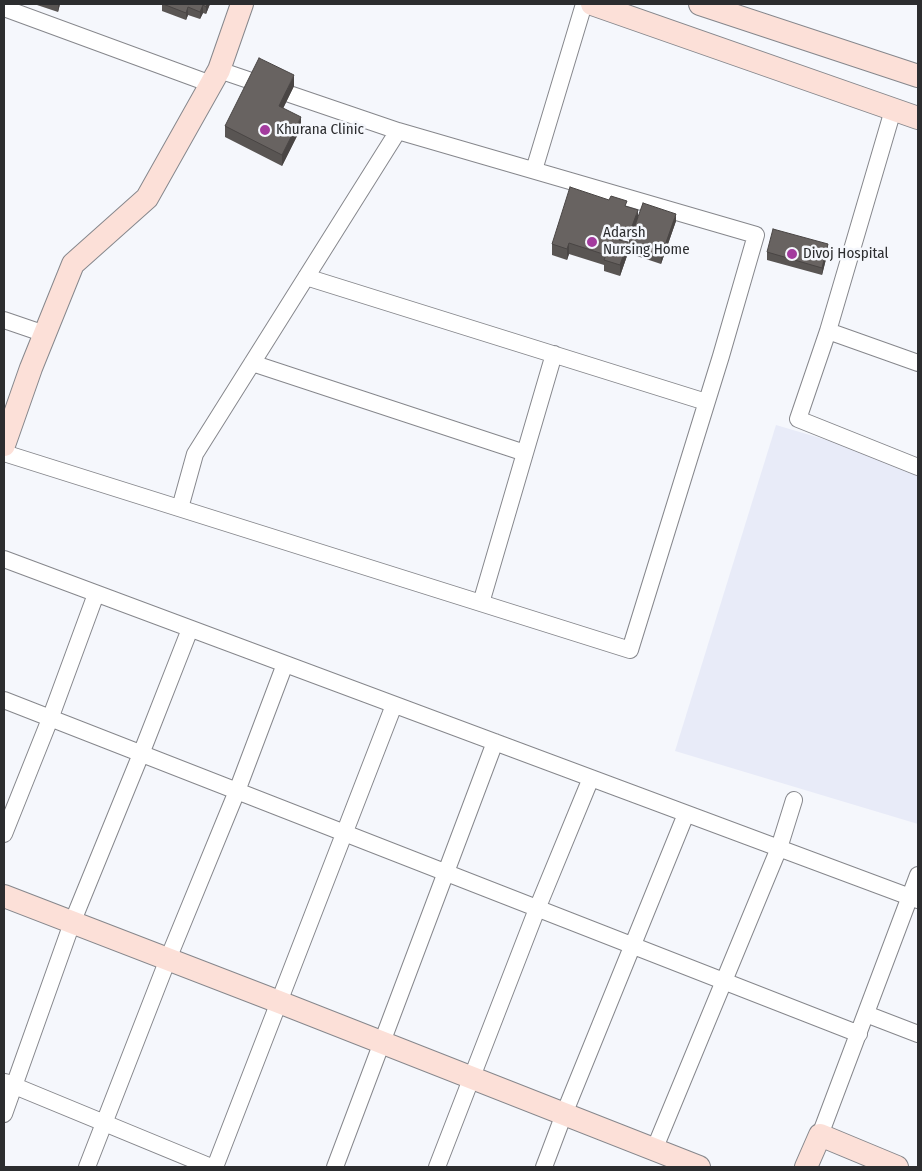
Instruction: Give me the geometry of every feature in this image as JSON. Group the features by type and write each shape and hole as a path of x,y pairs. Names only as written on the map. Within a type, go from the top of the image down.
{"street":[{"path":"4,445 73,264 147,198 215,77 242,4"},
{"path":"534,170 584,4"},
{"path":"592,4 918,118"},
{"path":"700,4 918,76"},
{"path":"4,8 215,77 756,234 630,650 4,453"},
{"path":"893,110 828,331 798,419 918,467"},
{"path":"180,508 195,454 398,130"},
{"path":"306,277 706,402"},
{"path":"4,320 45,334"},
{"path":"828,331 918,362"},
{"path":"481,603 554,354"},
{"path":"252,364 525,453"},
{"path":"4,560 914,898"},
{"path":"4,834 96,594"},
{"path":"4,1114 9,1084 190,629"},
{"path":"87,1167 168,959 237,791 284,664"},
{"path":"4,700 859,1034"},
{"path":"9,1084 213,1167 394,705"},
{"path":"335,1167 495,742"},
{"path":"437,1167 537,909 591,778"},
{"path":"657,1156 724,981 779,848 794,800"},
{"path":"544,1167 686,814"},
{"path":"806,1167 914,898 918,875"},
{"path":"4,896 564,1114 657,1156 699,1167"},
{"path":"866,1014 918,1034"},
{"path":"820,1135 897,1167"}],"shaded area":[{"path":"776,425 918,467 918,824 675,751"}],"building":[{"path":"163,4 207,4 206,7 203,5 200,12 188,7 186,13"},
{"path":"259,58 294,75 279,106 301,117 282,155 225,126"},
{"path":"570,187 609,200 611,196 627,201 625,206 638,210 631,229 623,227 619,240 628,242 620,265 604,260 606,255 569,243 567,249 552,244"},
{"path":"643,203 676,214 661,257 628,245"},
{"path":"773,229 828,244 822,268 767,252"}],"place":[{"name":"Khurana Clinic","path":"265,130"},
{"name":"Adarsh Nursing Home","path":"592,242"},
{"name":"Divoj Hospital","path":"792,254"}]}
